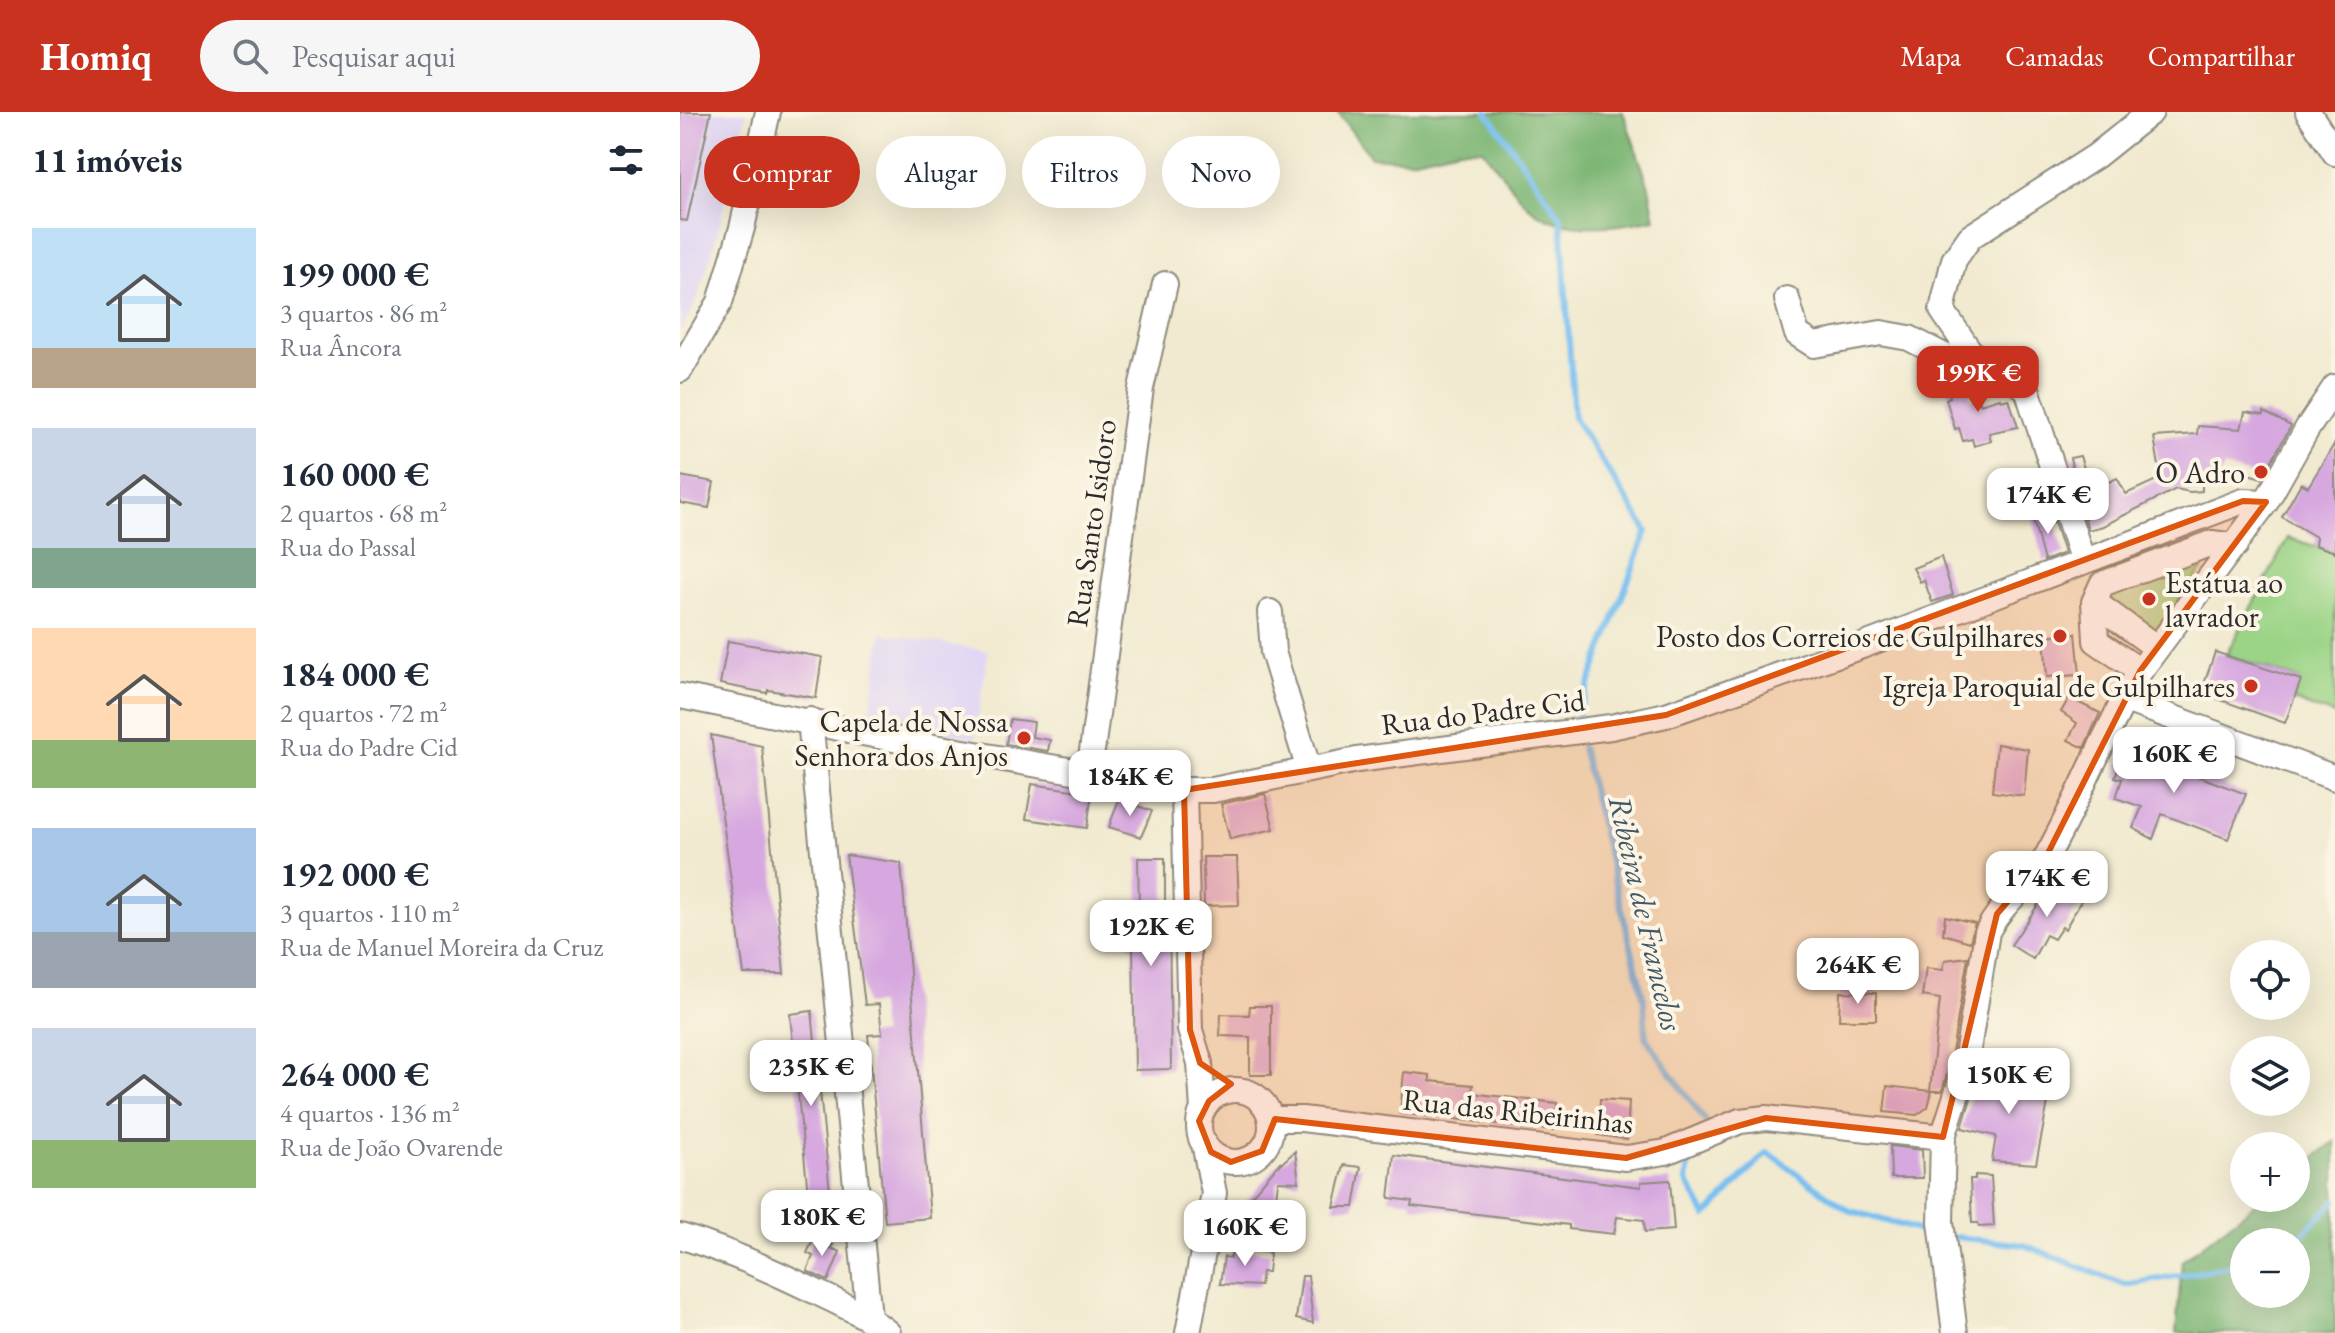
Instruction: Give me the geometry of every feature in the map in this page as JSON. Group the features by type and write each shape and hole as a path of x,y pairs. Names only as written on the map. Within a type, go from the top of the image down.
{"street":[{"path":"680,370 720,302 742,228 768,112"},
{"path":"1909,338 1942,310 1954,260 1970,237 2096,156 2151,112"},
{"path":"2308,112 2335,153"},
{"name":"Rua Santo Isidoro","path":"1089,773 1141,388 1165,284"},
{"path":"1787,299 1797,334 1814,345 1881,333 1909,338 1946,357 1975,359 1996,367 2027,389 2083,562"},
{"path":"1942,310 1975,359"},
{"path":"1955,1333 1941,1222 1943,1137 1965,1068 1987,932 1997,914 2046,857 2123,699 2140,671 2266,502 2307,429 2335,387"},
{"name":"Rua do Padre Cid","path":"680,696 923,745 1184,790 1213,790 1357,760 1611,727 1666,715 1774,678 2243,501 2266,502"},
{"path":"2140,671 2096,641 2094,602 2102,584 2212,543 2235,546"},
{"path":"2094,602 2157,648"},
{"path":"1270,612 1273,652 1309,770"},
{"path":"2123,699 2335,778"},
{"path":"810,720 869,1317"},
{"path":"1184,790 1190,1030 1200,1063 1203,1110"},
{"path":"1200,1063 1260,1100 1271,1119 1271,1130 1262,1151 1242,1161 1214,1193"},
{"path":"1188,1333 1214,1193 1199,1121 1203,1110 1218,1094 1240,1090"},
{"name":"Rua das Ribeirinhas","path":"1271,1119 1302,1119 1626,1158 1666,1152 1740,1121 1766,1118 1943,1137"},
{"path":"1204,1143 1220,1158 1242,1161"},
{"path":"680,1236 760,1265 869,1317 888,1333"}],"highlighted area":[{"path":"2243,501 2266,502 2140,671 2046,857 1997,914 1943,1137 1766,1118 1626,1158 1275,1119 1262,1151 1231,1162 1211,1152 1199,1121 1209,1101 1231,1084 1200,1063 1190,1030 1184,790 1666,715"}],"shaded area":[{"path":"680,112 747,112 741,136 704,136 704,208 724,208 695,305 680,330"},
{"path":"882,633 988,651 975,738 869,717"}],"green space":[{"path":"1337,112 1623,112 1649,187 1655,219 1607,226 1557,222 1529,207 1482,149 1459,149 1411,160 1371,157"},
{"path":"2288,538 2335,552 2335,715 2293,701 2300,680 2226,655"},
{"path":"2215,552 2155,633 2108,599 2109,587"},
{"path":"2335,1141 2335,1333 2176,1333 2182,1261 2245,1212 2310,1212 2310,1161"}],"building":[{"path":"680,112 711,112 687,221 680,220"},
{"path":"1963,377 1971,400 1979,398 1980,404 2000,398 2001,401 2009,399 2018,427 1989,433 1991,441 1974,446 1972,439 1963,441 1959,428 1955,429 1946,399 1950,397 1945,380"},
{"path":"2245,412 2264,415 2264,412 2291,426 2262,478 2224,467 2220,481 2202,480 2202,491 2176,489 2103,526 2088,530 2070,458 2080,456 2091,490 2117,478 2126,494 2161,478 2154,437 2197,434 2198,426 2241,429"},
{"path":"2335,443 2335,552 2315,545 2316,537 2282,517 2301,483 2308,487"},
{"path":"680,476 714,482 709,508 680,503"},
{"path":"2051,513 2064,553 2044,561 2032,516"},
{"path":"1941,557 1953,595 1932,602 1924,580 1920,582 1913,568"},
{"path":"2076,633 2080,675 2047,677 2044,636"},
{"path":"728,641 822,657 816,698 720,684"},
{"name":"Igreja Paroquial de Gulpilhares","path":"2215,652 2301,680 2285,723 2201,693"},
{"path":"2069,698 2100,713 2084,748 2068,740 2077,723 2061,712"},
{"name":"Capela de Nossa Senhora dos Anjos","path":"1010,719 1034,722 1032,737 1050,740 1048,751 1006,744"},
{"path":"711,735 762,746 784,974 744,974"},
{"path":"2128,739 2154,748 2151,761 2246,794 2228,839 2162,814 2153,839 2133,828 2142,807 2116,798 2122,779 2115,777"},
{"path":"1997,744 2028,749 2024,796 1992,792"},
{"path":"1032,784 1092,793 1087,828 1026,819"},
{"path":"1265,794 1274,829 1230,839 1221,804"},
{"path":"1119,799 1152,811 1141,837 1109,827"},
{"path":"846,855 901,863 930,1218 885,1222 868,1035 882,1034 879,1004 865,1005"},
{"path":"1203,857 1237,857 1239,905 1204,906"},
{"path":"1138,858 1165,858 1165,907 1169,907 1171,1069 1135,1070 1133,946 1129,946 1128,907 1139,907"},
{"path":"2054,881 2082,899 2065,929 2062,927 2054,939 2046,935 2033,959 2011,945"},
{"path":"1945,916 1975,923 1970,942 1943,934"},
{"path":"1968,957 1950,1064 1942,1091 1932,1091 1928,1107 1917,1115 1884,1112 1887,1086 1930,1091 1940,999 1922,996 1926,968 1943,970 1945,960"},
{"path":"1840,992 1876,993 1876,1020 1839,1020"},
{"path":"1250,1006 1271,1006 1271,1075 1250,1075 1250,1037 1220,1036 1221,1014 1249,1015"},
{"path":"812,1011 831,1202 809,1204 790,1014"},
{"path":"1404,1072 1430,1075 1430,1081 1473,1085 1472,1091 1479,1094 1557,1103 1554,1130 1400,1113"},
{"path":"1978,1075 2040,1082 2050,1092 2036,1164 1992,1161 1996,1136 1962,1128"},
{"path":"1600,1099 1629,1101 1627,1139 1598,1135"},
{"path":"1890,1146 1922,1150 1923,1178 1891,1178"},
{"path":"1295,1151 1299,1182 1278,1181 1272,1234 1241,1208 1281,1161 1280,1165"},
{"path":"1394,1155 1641,1187 1641,1182 1670,1180 1674,1230 1645,1232 1644,1220 1617,1217 1614,1234 1569,1229 1569,1225 1411,1206 1412,1201 1389,1198"},
{"path":"1344,1165 1361,1167 1354,1207 1334,1207"},
{"path":"1975,1175 1991,1176 1994,1226 1979,1227 1978,1223 1972,1223 1970,1179 1975,1179"},
{"path":"815,1236 840,1252 828,1281 807,1271 813,1256 807,1253"},
{"path":"1232,1248 1270,1253 1268,1272 1262,1272 1260,1286 1220,1284 1224,1257 1231,1258"},
{"path":"1302,1276 1308,1276 1313,1323 1296,1319"}],"waterway":[{"name":"Ribeira de Francelos","path":"1487,112 1561,218 1574,418 1647,531 1578,713"},
{"name":"Ribeira de Francelos","path":"1582,748 1644,999 1646,1038 1705,1121"},
{"name":"Ribeira de Francelos","path":"1689,1159 1687,1181 1706,1216 1767,1152 1848,1210 1928,1233"},
{"name":"Ribeira de Francelos","path":"2309,1228 2335,1201"},
{"name":"Ribeira de Francelos","path":"1956,1237 2024,1245 2125,1285 2230,1266"}],"place":[{"name":"O Adro","path":"2261,472"},
{"name":"Estátua ao lavrador","path":"2149,599"},
{"name":"Posto dos Correios de Gulpilhares","path":"2060,636"},
{"name":"Igreja Paroquial de Gulpilhares","path":"2251,686"},
{"name":"Capela de Nossa Senhora dos Anjos","path":"1024,738"}]}
